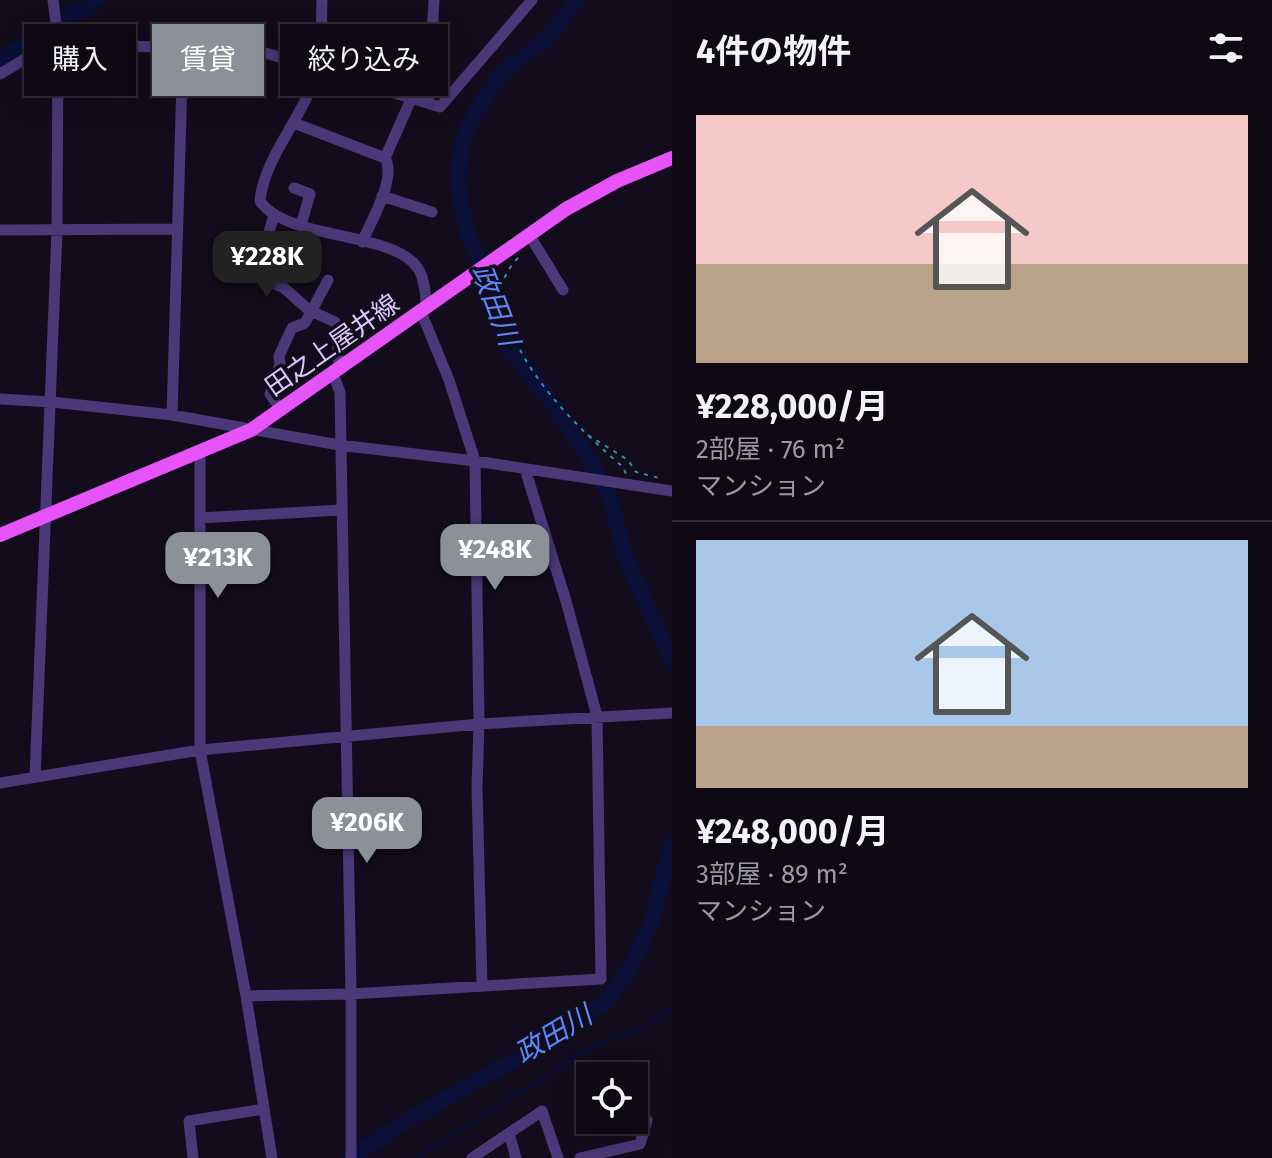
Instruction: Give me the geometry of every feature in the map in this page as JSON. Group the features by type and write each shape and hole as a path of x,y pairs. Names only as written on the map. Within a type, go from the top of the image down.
{"main road":[{"name":"田之上屋井線","path":"0,535 251,430 566,209 617,181 672,158"}],"street":[{"path":"53,0 56,24"},
{"path":"320,24 322,0"},
{"path":"428,103 434,0"},
{"path":"409,96 440,107 532,0"},
{"path":"0,74 24,61"},
{"path":"35,777 52,402 58,96"},
{"path":"172,415 181,96"},
{"path":"306,96 261,188 260,201 274,215 389,249 414,263 422,275 424,310 475,461 482,985"},
{"path":"362,242 390,172 385,158 412,97"},
{"path":"294,123 385,158"},
{"path":"294,188 310,194 301,225"},
{"path":"382,196 432,212"},
{"path":"274,215 256,276 284,288 311,311 337,325 347,736 351,1158"},
{"path":"0,230 176,229"},
{"path":"530,236 563,290"},
{"path":"281,410 270,394 280,364 279,356 292,328 305,323 328,280"},
{"path":"0,399 172,415 339,445 475,461 672,491"},
{"path":"200,451 200,750 246,996 272,1158"},
{"path":"246,996 351,994 601,979 597,716 566,601 525,469"},
{"path":"200,518 341,510"},
{"path":"0,783 200,750 479,724 672,713"},
{"path":"193,1158 189,1121 264,1109"},
{"path":"472,1158 542,1111 558,1158"},
{"path":"509,1133 516,1158"},
{"path":"638,1158 643,1134"},
{"path":"580,1158 640,1144"}],"path":[{"path":"515,247 520,256 511,266 501,287 507,323 519,351 585,433 623,467 632,486"},
{"path":"585,433 628,460 636,472 660,478"}],"shaded area":[{"path":"107,0 94,14 71,24 45,24 70,4"},
{"path":"24,36 24,53 0,68 0,50"}],"waterway":[{"name":"政田川","path":"576,0 548,39 508,68 497,80 474,115 463,141 458,173 460,203 468,234 490,285 508,347 549,398 590,460 609,496 625,555 672,662"},
{"name":"政田川","path":"351,1158 406,1121 536,1048 605,1003 632,965 652,921 672,843"},
{"path":"416,1158 592,1047 645,1026 672,1009"}]}
